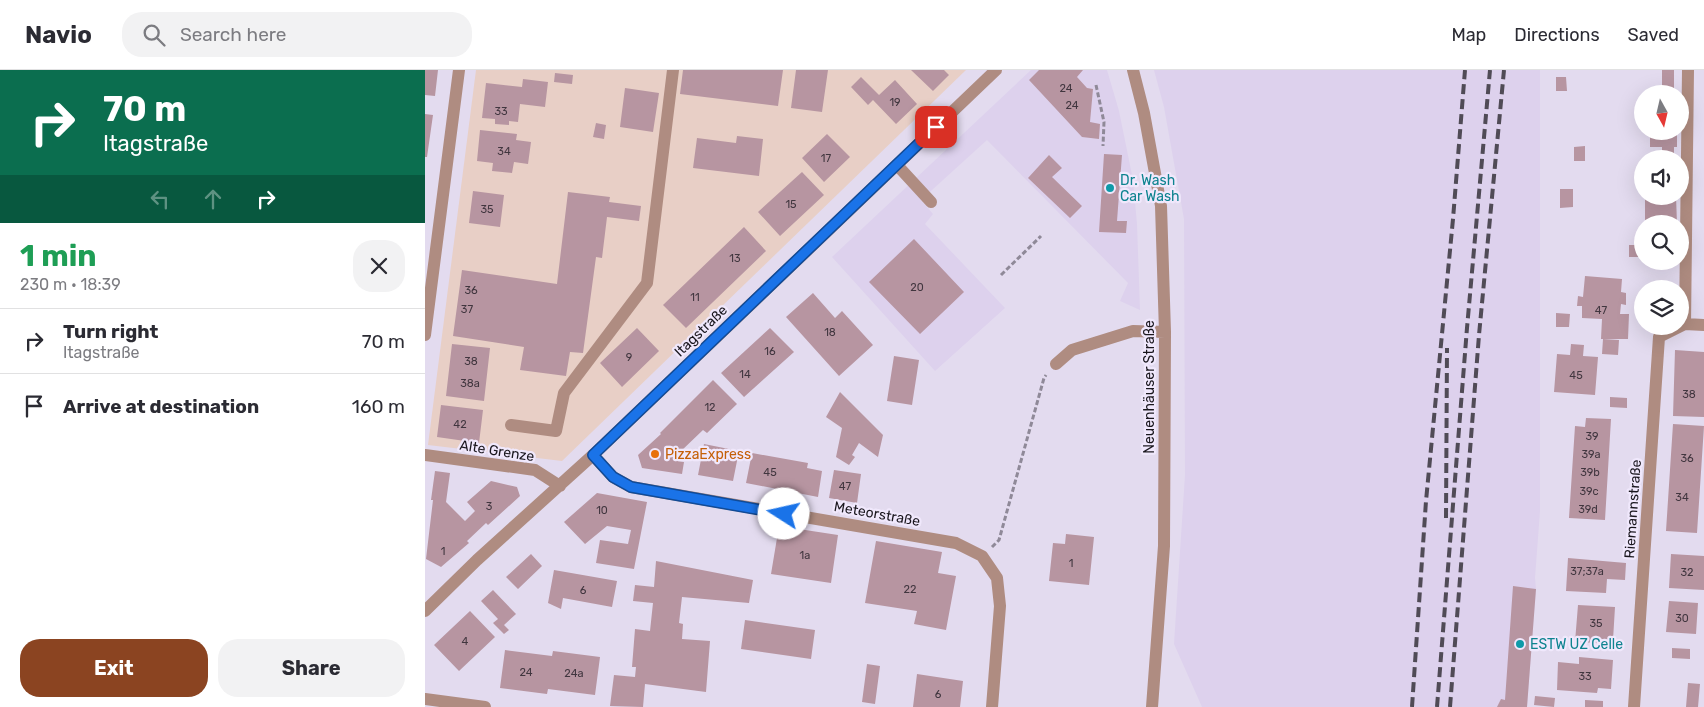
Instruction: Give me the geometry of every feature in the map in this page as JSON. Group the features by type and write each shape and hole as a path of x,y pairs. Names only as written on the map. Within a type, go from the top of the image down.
{"street":[{"path":"425,335 459,70"},
{"path":"511,425 556,431 564,393 647,283 673,70"},
{"name":"Itagstraße","path":"425,611 477,560 593,455 996,70"},
{"name":"Neuenhäuser Straße","path":"1133,70 1144,113 1161,206 1165,332 1164,546 1152,707"},
{"path":"1686,280 1688,70"},
{"path":"897,165 931,202"},
{"path":"1689,324 1704,325"},
{"path":"1056,364 1072,350 1133,331 1165,332"},
{"name":"Riemannstraße","path":"1634,707 1659,337 1663,335"},
{"name":"Alte Grenze","path":"425,455 535,470 560,486"},
{"name":"Meteorstraße","path":"593,455 613,477 631,487 956,543 982,556 997,578 1000,606 992,707"},
{"path":"425,699 485,707"}],"path":[{"path":"1096,85 1104,122 1103,146"},
{"path":"1001,275 1041,236"},
{"path":"982,556 999,540 1044,378 1056,364"}],"shaded area":[{"path":"476,70 966,70 562,461 428,445"},
{"path":"1031,70 1107,70 1119,111 1133,180 1137,224 1140,310 1120,301 1128,283 987,140 921,200 933,214 925,224 1005,308 935,371 832,257"},
{"path":"1154,70 1540,70 1540,511 1527,707 1202,707 1174,644 1185,475 1184,219 1164,107"}],"building":[{"path":"425,70 438,70 435,96 425,95"},
{"path":"683,70 783,70 778,106 680,94"},
{"path":"796,70 828,70 822,112 791,108"},
{"path":"911,70 944,70 949,75 933,91"},
{"path":"1039,70 1083,70 1077,77 1087,88 1093,89 1090,122 1100,124 1099,139 1082,137 1029,80"},
{"path":"1662,70 1674,70 1674,85 1662,85"},
{"path":"555,73 573,75 572,84 554,82"},
{"path":"861,77 879,95 895,80 917,104 896,124 873,100 868,105 851,87"},
{"path":"1556,77 1566,77 1567,91 1556,91"},
{"path":"523,79 548,82 545,107 520,104 518,122 509,121 509,125 495,124 495,119 482,118 486,83 522,87"},
{"path":"625,88 659,93 653,132 620,127"},
{"path":"425,114 433,115 427,157 425,157"},
{"path":"596,123 606,125 604,139 593,137"},
{"path":"480,130 517,134 516,140 531,142 528,164 514,162 512,173 492,171 493,163 477,161"},
{"path":"827,134 850,157 824,182 802,158"},
{"path":"737,136 763,139 759,176 693,168 697,138 736,143"},
{"path":"1650,140 1677,140 1677,147 1674,147 1674,150 1650,147"},
{"path":"1585,146 1585,161 1574,161 1574,147"},
{"name":"Dr. Wash Car Wash","path":"1104,154 1122,155 1117,221 1127,221 1126,233 1099,232"},
{"path":"1049,155 1062,168 1052,177 1082,206 1070,218 1028,178"},
{"path":"802,172 824,195 780,236 758,212"},
{"path":"1560,189 1573,189 1573,207 1560,208"},
{"path":"473,191 504,195 500,227 469,223"},
{"path":"568,192 610,197 609,202 641,206 639,221 607,217 602,258 596,257 583,353 570,352 566,376 520,370 524,347 453,336 462,270 557,284"},
{"path":"1645,205 1676,205 1677,215 1645,215"},
{"path":"744,227 766,251 686,328 663,305"},
{"path":"914,239 964,292 920,334 869,282"},
{"path":"1629,245 1634,245 1634,257 1629,257"},
{"path":"1585,276 1622,279 1621,292 1626,293 1626,305 1621,304 1620,314 1629,314 1628,339 1601,339 1602,319 1582,318 1582,306 1577,306 1578,296 1583,297"},
{"path":"813,293 835,318 842,311 873,345 839,376 786,317"},
{"path":"1556,313 1570,314 1569,327 1556,327"},
{"path":"637,328 659,351 622,387 600,363"},
{"path":"770,328 794,352 744,397 721,373"},
{"path":"1603,339 1619,340 1618,355 1602,354"},
{"path":"452,344 490,348 484,401 446,396"},
{"path":"1571,344 1584,345 1583,356 1598,357 1595,395 1554,392 1557,354 1570,355"},
{"path":"1675,350 1704,352 1704,417 1673,416"},
{"path":"894,356 919,360 912,405 887,401"},
{"path":"713,380 737,404 707,433 703,430 679,453 678,461 684,462 682,474 642,468 638,455"},
{"path":"840,392 883,435 878,457 859,443 852,455 855,457 849,465 836,457 842,428 826,417"},
{"path":"1610,397 1627,398 1627,408 1610,407"},
{"path":"441,405 483,410 479,443 437,437"},
{"path":"1586,418 1611,419 1605,520 1569,518 1575,426 1585,427"},
{"path":"1673,424 1704,426 1697,533 1666,531"},
{"path":"704,444 739,451 733,481 698,475"},
{"path":"752,453 808,463 807,468 822,471 818,497 746,483"},
{"path":"834,470 861,474 857,503 829,498"},
{"path":"435,471 450,473 446,502 465,521 475,511 467,502 491,481 517,487 520,496 488,525 486,523 467,541 469,543 441,567 426,559"},
{"path":"597,493 647,502 634,569 596,563 600,540 628,544 631,530 607,526 585,544 564,522"},
{"path":"779,526 838,535 831,583 771,574"},
{"path":"1066,534 1094,537 1089,585 1049,581 1053,543 1065,544"},
{"path":"876,541 942,552 938,573 956,576 946,630 914,624 917,611 865,603"},
{"path":"531,554 542,566 518,589 506,577"},
{"path":"1671,554 1704,556 1704,590 1669,588"},
{"path":"1568,558 1626,563 1625,580 1607,579 1606,593 1566,591"},
{"path":"656,561 753,580 749,603 682,597 679,623 683,624 682,639 710,641 706,692 645,684 643,707 610,706 614,675 635,677 636,667 632,667 635,629 650,631 653,603 633,601 635,585 654,587"},
{"path":"554,570 617,581 612,607 563,598 561,609 548,603"},
{"name":"ESTW UZ Celle","path":"1513,586 1536,589 1527,707 1497,707 1501,699 1505,700"},
{"path":"493,590 516,614 504,625 509,630 504,634 493,623 498,619 481,601"},
{"path":"1669,601 1698,603 1696,634 1666,632"},
{"path":"1578,605 1615,607 1613,640 1600,639 1600,643 1575,642"},
{"path":"470,611 495,637 459,671 434,645"},
{"path":"745,620 815,630 811,659 741,649"},
{"path":"1672,648 1690,649 1690,659 1672,658"},
{"path":"505,650 552,656 553,651 600,657 595,695 548,689 547,694 500,688"},
{"path":"1579,657 1613,660 1611,689 1598,688 1597,693 1557,690 1558,662 1579,664"},
{"path":"867,664 880,666 875,704 862,702"},
{"path":"917,674 963,681 960,707 913,707"},
{"path":"1688,683 1700,684 1698,707 1686,707"},
{"path":"1535,696 1555,698 1554,707 1534,705"},
{"path":"1585,700 1603,701 1603,707 1585,707"}],"railway":[{"path":"1412,707 1426,501 1465,70"},
{"path":"1437,707 1467,328 1490,70"},
{"path":"1450,707 1479,335 1504,70"},
{"path":"1446,518 1447,348"}],"place":[{"name":"Dr. Wash Car Wash","path":"1110,188"},
{"name":"PizzaExpress","path":"655,454"},
{"name":"ESTW UZ Celle","path":"1520,644"}],"route":[{"path":"784,514 631,487 613,477 593,455 936,127"}]}
